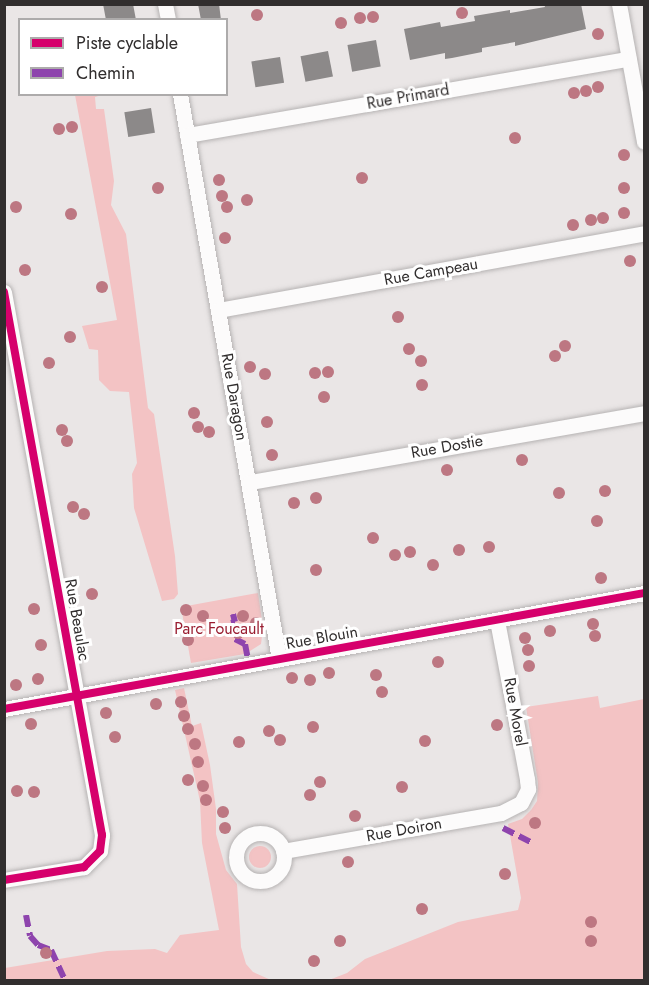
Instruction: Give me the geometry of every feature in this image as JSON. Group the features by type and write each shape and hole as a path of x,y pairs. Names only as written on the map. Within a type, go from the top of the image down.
{"street":[{"path":"619,4 645,142"},
{"name":"Rue Primard","path":"187,135 629,59"},
{"name":"Rue Daragon","path":"180,96 250,482 279,659"},
{"name":"Rue Campeau","path":"218,310 645,233"},
{"name":"Rue Beaulac","path":"4,292 102,835 99,851 84,867 4,880"},
{"name":"Rue Dostie","path":"250,482 645,413"},
{"name":"Rue Blouin","path":"4,709 645,593"},
{"name":"Rue Morel","path":"497,620 527,779 528,789 521,803"},
{"name":"Rue Doiron","path":"284,851 501,813 521,803"}],"green space":[{"path":"75,96 98,96 95,97 96,109 104,109 114,181 111,205 126,234 148,408 154,414 175,556 178,594 174,599 162,601 134,508 132,474 137,463 129,392 110,391 99,380 98,350 89,349 82,326 117,320"},
{"name":"Parc Foucault","path":"258,593 263,627 261,644 245,654 191,663 181,607"},
{"path":"184,688 192,726 201,723 216,809 216,834 226,870 237,884 241,947 246,964 253,972 271,980 5,980 5,968 107,951 155,949 167,953 180,935 219,930 202,843 200,801 175,690"},
{"path":"598,696 600,708 644,699 644,980 329,980 347,973 365,959 458,922 518,910 521,898 508,824 522,819 531,810 537,801 538,783 526,707"},
{"path":"260,846 268,849 271,857 268,865 260,868 252,865 249,857 252,849"}],"building":[{"path":"103,4 133,4 136,18 106,18"},
{"path":"198,4 219,4 221,18 201,18"},
{"path":"544,4 581,4 586,29 515,46 515,42 482,48 482,52 452,58 445,59 445,53 410,60 404,29 440,22 441,27 475,21 474,16 545,7"},
{"path":"376,40 381,67 352,72 347,45"},
{"path":"328,51 333,77 305,82 301,56"},
{"path":"280,57 284,83 255,87 251,62"},
{"path":"151,108 155,133 128,137 124,112"}],"marked path":[{"path":"233,614 235,622 231,623 235,639 245,644 249,665"},
{"path":"503,828 533,843"},
{"path":"26,915 30,936 38,945 51,950 65,980"}],"cycle path":[{"path":"4,292 102,835 100,851 84,867 4,880"},
{"path":"4,709 644,593"}]}
